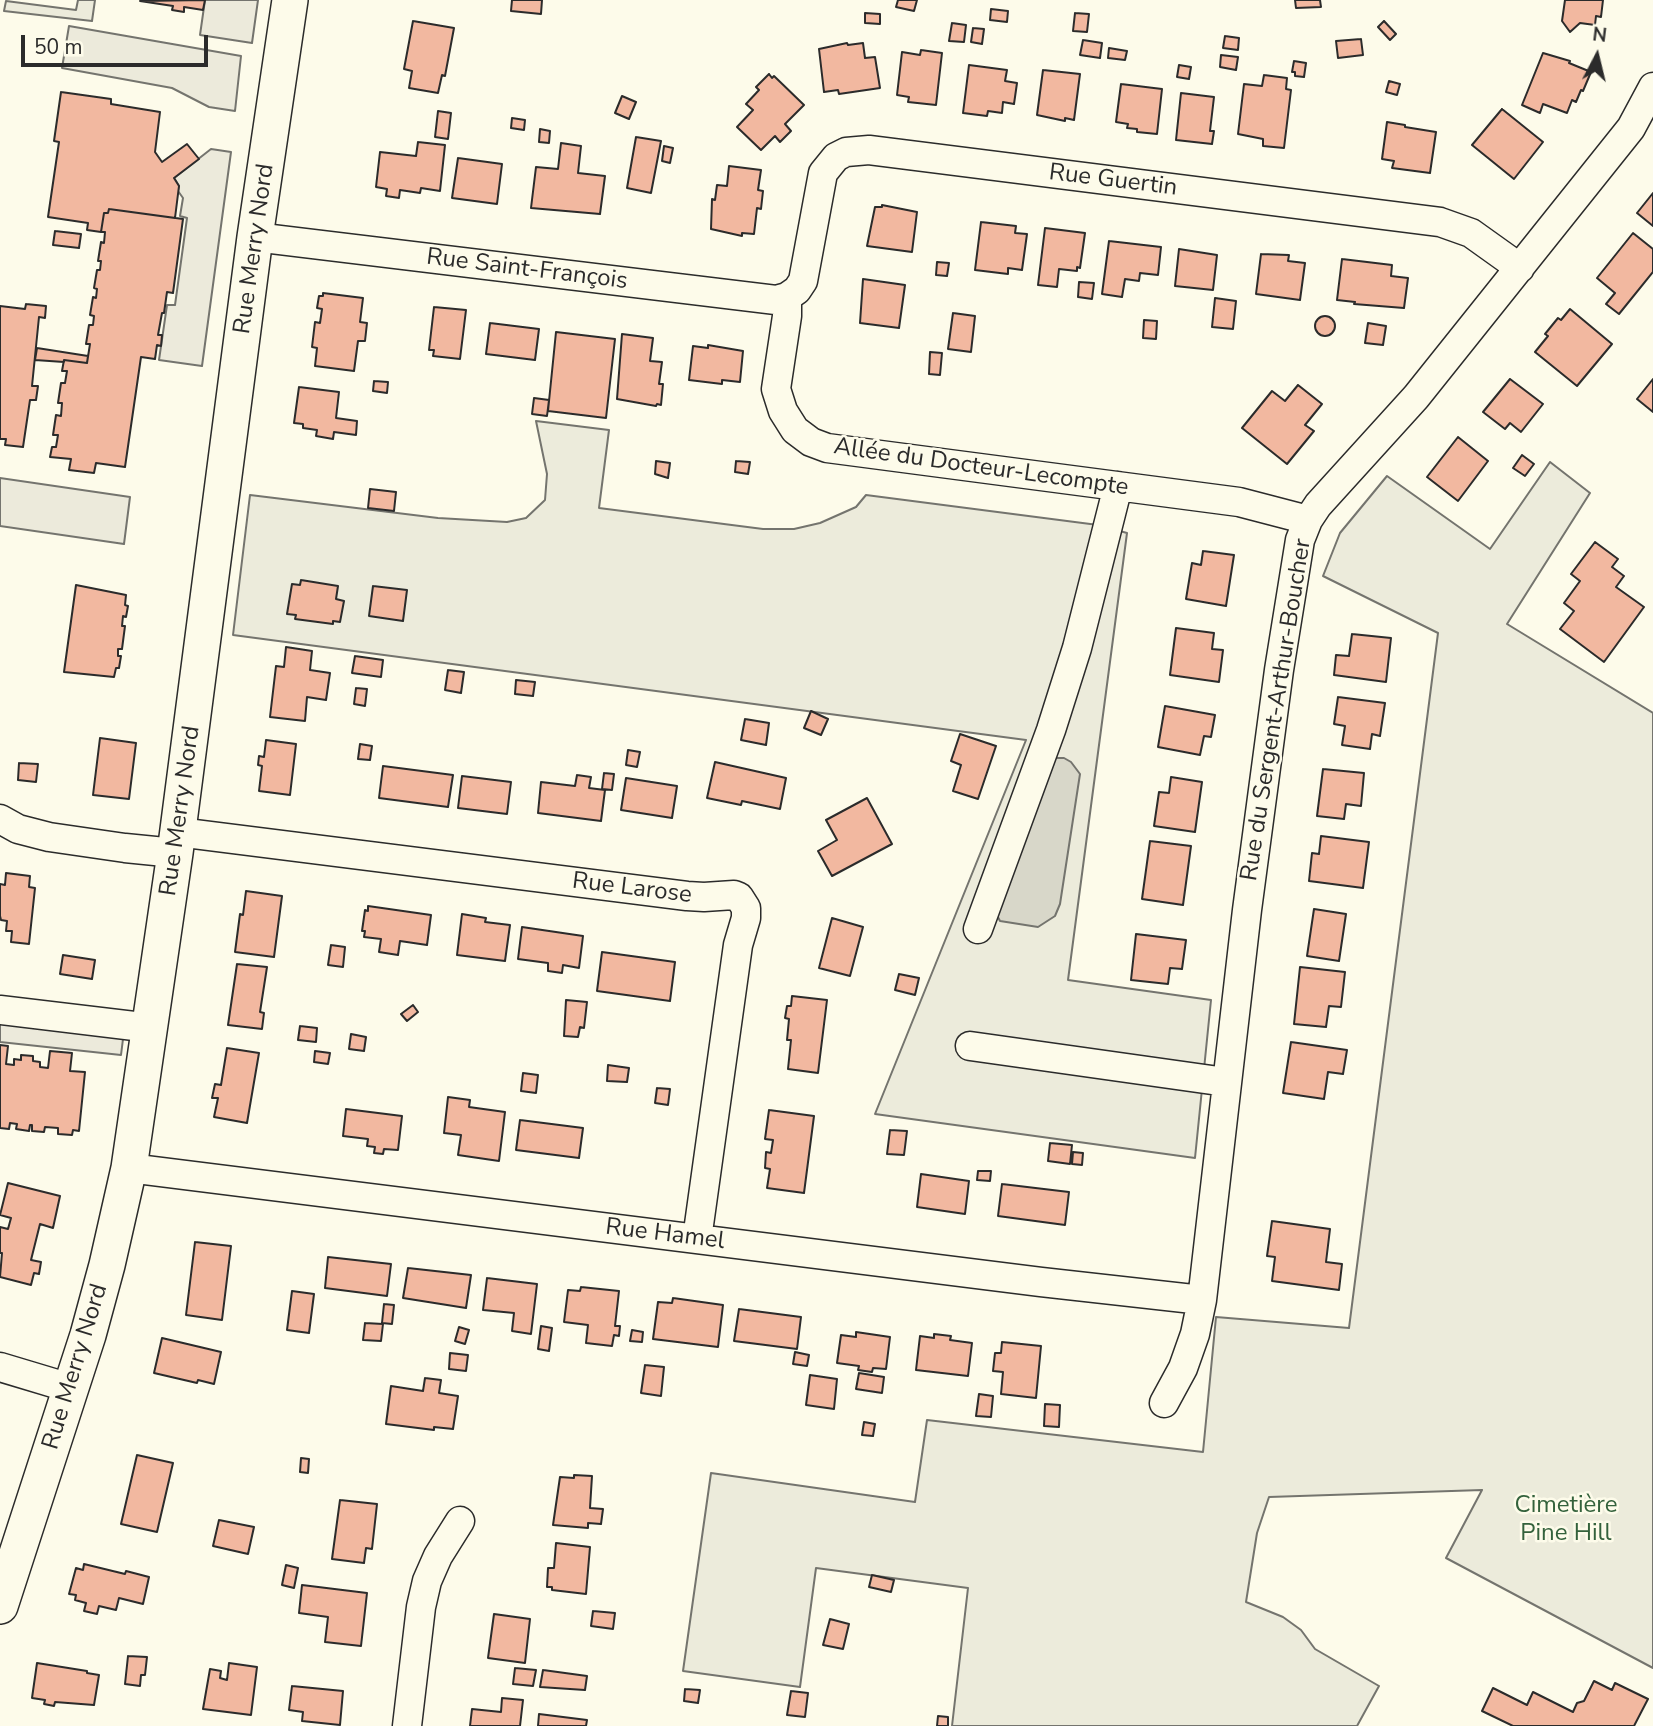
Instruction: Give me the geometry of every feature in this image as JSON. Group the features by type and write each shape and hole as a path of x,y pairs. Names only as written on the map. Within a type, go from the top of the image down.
{"main road":[{"name":"Rue Merry Nord","path":"0,1606 107,1265 129,1168 177,842 255,237 290,0"}],"street":[{"name":"Rue du Sergent-Arthur-Boucher","path":"1164,1403 1187,1357 1195,1335 1202,1300 1226,1082 1283,644 1300,540 1308,520 1349,469 1416,397 1631,128 1653,87"},
{"name":"Rue Guertin","path":"792,294 803,281 806,270 823,173 836,157 846,152 869,150 1440,222 1471,233 1520,268"},
{"name":"Rue Saint-François","path":"255,237 765,299 776,300 792,294"},
{"name":"Allée du Docteur-Lecompte","path":"792,294 776,389 783,411 795,430 811,442 827,449 1239,502 1308,520"},
{"path":"978,929 1051,730 1077,648 1118,486"},
{"path":"0,819 18,829 49,838 125,848 177,842"},
{"name":"Rue Larose","path":"177,842 687,896 739,897 747,908 746,918 738,945 697,1239"},
{"path":"0,1010 151,1028"},
{"path":"970,1046 1226,1082"},
{"name":"Rue Hamel","path":"129,1168 1202,1300"},
{"path":"0,1367 70,1388"},
{"path":"407,1726 421,1607 427,1581 442,1547 460,1521"}],"green space":[{"path":"78,0 95,0 92,21 4,11 6,1 76,10"},
{"path":"536,421 609,430 599,508 763,529 794,529 820,523 856,507 866,495 1098,525 1127,533 1068,980 1211,1000 1195,1158 875,1114 1026,740 233,635 250,495 438,518 507,522 526,518 545,500 547,474"},
{"name":"Cimetière Pine Hill","path":"1550,462 1590,493 1507,624 1653,713 1653,1668 1446,1558 1482,1490 1269,1497 1257,1533 1246,1602 1283,1617 1301,1630 1315,1649 1379,1686 1357,1726 952,1726 968,1588 816,1568 800,1687 683,1671 711,1473 915,1502 927,1420 1203,1452 1216,1317 1349,1328 1438,633 1323,576 1340,533 1387,476 1490,549"}],"shaded area":[{"path":"205,0 258,0 252,43 200,35"},
{"path":"69,26 241,56 235,111 209,107 172,88 62,68"},
{"path":"211,149 231,152 202,366 159,360 167,305 175,305 187,218 180,216 183,198 174,178"},
{"path":"0,478 130,497 124,544 0,526"},
{"path":"1054,758 1064,758 1071,762 1080,774 1060,904 1055,916 1038,927 1000,921 993,908"},
{"path":"0,1001 126,1015 121,1055 0,1042"}],"building":[{"path":"205,0 203,10 184,7 184,12 172,10 173,6 140,1"},
{"path":"512,0 542,0 541,14 511,11"},
{"path":"898,0 917,0 914,11 896,7"},
{"path":"1295,0 1320,0 1321,7 1296,8"},
{"path":"1565,0 1603,0 1601,17 1596,16 1595,25 1580,23 1570,32 1562,21"},
{"path":"991,9 1008,11 1007,22 990,20"},
{"path":"865,13 880,14 880,24 865,23"},
{"path":"1075,13 1089,14 1087,32 1073,31"},
{"path":"413,21 454,28 445,76 442,75 438,93 409,88 412,71 404,69"},
{"path":"1384,21 1396,34 1390,40 1378,27"},
{"path":"952,23 966,25 964,42 949,41"},
{"path":"973,28 984,29 982,44 971,42"},
{"path":"1225,36 1239,38 1238,50 1223,48"},
{"path":"1361,39 1363,55 1338,58 1336,41"},
{"path":"1083,40 1102,43 1100,58 1080,55"},
{"path":"847,43 863,43 865,58 875,57 880,88 839,94 838,90 824,92 819,49"},
{"path":"1109,48 1127,51 1125,60 1108,58"},
{"path":"921,50 942,53 936,105 908,102 909,97 897,95 902,52 920,55"},
{"path":"1543,53 1570,61 1569,63 1591,72 1583,91 1581,90 1576,102 1572,100 1567,113 1543,104 1540,113 1522,105"},
{"path":"1221,55 1238,57 1236,70 1220,67"},
{"path":"1294,61 1306,63 1304,77 1295,76 1295,72 1292,72"},
{"path":"969,65 1007,70 1005,81 1017,83 1014,104 1003,102 1002,113 988,111 987,116 963,113"},
{"path":"1179,65 1191,67 1189,79 1177,77"},
{"path":"1043,70 1080,74 1074,120 1065,118 1065,121 1037,115"},
{"path":"769,74 804,105 785,124 791,131 780,142 775,136 761,150 737,127 753,110 746,104 759,90 756,87"},
{"path":"1264,75 1287,78 1286,89 1291,90 1284,148 1263,146 1263,139 1238,134 1244,84 1262,86"},
{"path":"1389,81 1400,84 1397,95 1386,92"},
{"path":"1121,84 1162,89 1157,134 1137,132 1137,129 1127,128 1128,124 1116,122"},
{"path":"61,92 111,99 111,104 160,112 155,152 162,162 187,144 199,159 174,178 179,186 175,218 109,209 108,213 104,213 101,232 87,230 88,223 48,217 59,142 54,141"},
{"path":"1181,93 1214,97 1210,131 1214,131 1212,144 1176,140"},
{"path":"622,96 636,102 629,119 615,113"},
{"path":"1502,109 1543,142 1514,179 1472,145"},
{"path":"438,111 451,113 448,139 435,137"},
{"path":"512,118 525,120 524,130 511,128"},
{"path":"1387,122 1436,132 1430,173 1392,168 1394,161 1382,159"},
{"path":"540,129 550,131 549,143 539,142"},
{"path":"636,137 661,141 651,193 627,188"},
{"path":"418,142 445,145 440,191 421,188 420,193 400,190 399,198 386,196 387,189 376,187 380,152 416,156"},
{"path":"561,143 581,146 578,173 605,176 600,214 531,208 536,167 558,169"},
{"path":"664,146 673,148 670,163 662,161"},
{"path":"458,158 502,164 497,204 452,198"},
{"path":"729,166 761,170 758,190 763,191 761,209 757,208 754,234 742,233 742,236 711,229 712,199 715,200 717,185 727,186"},
{"path":"1653,193 1653,226 1637,213"},
{"path":"882,205 917,212 912,252 867,246 875,207"},
{"path":"109,209 183,219 173,293 167,292 158,335 162,335 161,346 157,345 155,359 141,357 125,467 96,463 94,473 69,470 71,459 50,457 52,447 56,447 58,435 53,435 56,415 61,416 62,403 58,403 61,383 65,383 67,371 62,371 64,360 87,363 90,344 86,344 89,325 93,325 94,316 90,315 93,297 96,298 97,289 94,288 97,270 100,270 101,261 98,261 101,242 104,243 105,232 101,232 104,213 108,213"},
{"path":"981,222 1016,226 1015,233 1027,234 1022,270 1008,268 1008,274 975,270"},
{"path":"1045,228 1085,233 1080,268 1077,267 1077,271 1059,269 1057,287 1038,285"},
{"path":"55,231 81,234 79,248 53,245"},
{"path":"1633,233 1653,249 1653,272 1619,314 1606,304 1615,293 1597,278"},
{"path":"1109,241 1161,247 1158,275 1140,273 1139,281 1125,279 1122,297 1102,294"},
{"path":"1179,249 1217,255 1213,290 1175,286"},
{"path":"1261,254 1289,255 1288,261 1305,263 1300,300 1256,294"},
{"path":"1342,259 1392,265 1391,276 1408,278 1404,308 1337,300"},
{"path":"937,262 949,263 947,276 936,275"},
{"path":"863,279 905,285 899,328 860,323"},
{"path":"1079,282 1094,283 1092,299 1078,297"},
{"path":"323,293 363,298 360,322 367,323 365,341 358,341 354,371 315,366 317,348 312,347 315,322 320,323 322,309 317,308 319,296 323,296"},
{"path":"1215,298 1236,301 1233,329 1212,327"},
{"path":"26,304 46,306 45,318 39,317 32,386 38,386 36,400 30,400 23,447 5,445 6,439 0,439 0,306 25,309"},
{"path":"434,307 466,310 460,359 433,356 434,350 429,350"},
{"path":"1570,309 1612,344 1577,386 1535,352 1558,318 1561,320"},
{"path":"953,313 975,316 971,352 948,349"},
{"path":"1325,316 1332,319 1335,326 1332,333 1325,336 1318,333 1315,326 1318,319"},
{"path":"1144,320 1157,321 1156,339 1143,338"},
{"path":"490,323 539,329 535,360 486,354"},
{"path":"1368,323 1386,326 1383,345 1365,343"},
{"path":"556,332 615,339 606,418 548,411"},
{"path":"622,334 653,338 650,361 662,362 659,384 663,384 661,405 617,399"},
{"path":"708,345 743,351 740,382 722,380 722,384 689,380 693,346 708,348"},
{"path":"37,348 88,356 87,363 35,360"},
{"path":"930,352 942,353 940,375 929,374"},
{"path":"1510,379 1543,404 1521,432 1510,423 1505,429 1483,412"},
{"path":"1653,379 1653,412 1637,399"},
{"path":"374,381 388,382 387,393 373,391"},
{"path":"1298,385 1322,404 1305,425 1314,431 1287,464 1242,428 1272,391 1285,401"},
{"path":"299,387 339,392 336,418 357,421 356,435 334,432 333,439 316,436 317,430 303,428 303,424 294,423"},
{"path":"534,398 549,400 547,416 532,414"},
{"path":"1458,437 1488,461 1458,501 1427,477"},
{"path":"1522,455 1534,464 1525,476 1513,468"},
{"path":"656,461 670,463 668,478 655,474"},
{"path":"736,461 750,462 748,474 735,472"},
{"path":"370,489 396,492 394,511 368,508"},
{"path":"1595,542 1618,559 1612,567 1624,576 1616,587 1644,607 1604,662 1560,629 1574,611 1564,603 1580,581 1571,574"},
{"path":"1203,551 1234,555 1226,606 1186,599 1192,563 1201,565"},
{"path":"301,580 338,586 336,599 344,601 340,622 333,621 333,624 295,619 296,615 287,614 292,584 300,585"},
{"path":"76,585 126,595 125,605 128,606 126,617 123,616 122,626 125,626 122,649 118,649 118,656 121,656 114,677 64,672"},
{"path":"373,586 407,590 403,621 369,616"},
{"path":"1176,628 1214,633 1212,649 1223,650 1219,682 1170,675"},
{"path":"1352,634 1391,638 1386,682 1334,675 1336,655 1349,656"},
{"path":"286,647 312,651 310,670 330,673 326,700 307,697 305,721 270,717 276,666 284,667"},
{"path":"355,656 383,660 381,677 352,673"},
{"path":"448,670 464,672 461,693 445,690"},
{"path":"516,680 535,682 533,696 515,694"},
{"path":"356,688 367,689 365,706 354,704"},
{"path":"1338,697 1385,703 1380,736 1372,734 1370,749 1342,745 1345,726 1334,724"},
{"path":"1165,706 1215,715 1211,737 1204,736 1200,755 1158,747"},
{"path":"811,711 828,719 821,735 804,728"},
{"path":"745,719 769,723 766,745 741,740"},
{"path":"960,734 996,746 978,799 953,791 961,765 951,761"},
{"path":"100,738 136,743 129,799 93,795"},
{"path":"266,740 296,744 290,795 259,791 262,766 258,765 259,756 264,757"},
{"path":"360,744 372,746 370,760 358,759"},
{"path":"628,750 640,752 637,767 626,765"},
{"path":"715,762 786,778 780,809 742,801 741,805 707,798"},
{"path":"19,763 38,764 36,782 18,780"},
{"path":"383,766 453,775 448,807 379,798"},
{"path":"1323,769 1364,773 1361,806 1346,804 1344,819 1317,816"},
{"path":"604,773 614,774 612,790 602,789"},
{"path":"577,775 591,777 589,788 605,790 601,821 538,813 541,782 575,786"},
{"path":"462,776 511,782 507,814 458,808"},
{"path":"1171,777 1202,782 1195,832 1154,826 1159,792 1169,793"},
{"path":"626,778 677,786 672,818 621,810"},
{"path":"867,798 892,844 832,876 818,851 837,840 826,820"},
{"path":"1321,836 1369,842 1363,888 1309,881 1312,853 1319,854"},
{"path":"1150,841 1191,846 1183,905 1142,899"},
{"path":"6,873 30,876 29,887 35,888 29,944 11,942 12,931 6,931 7,921 1,920 0,884 5,885"},
{"path":"246,891 282,896 274,957 235,952"},
{"path":"368,906 431,915 427,945 400,941 398,955 379,952 381,939 364,937 365,931 362,931"},
{"path":"1314,909 1346,914 1339,961 1307,956"},
{"path":"462,914 486,918 485,922 510,925 505,961 457,955"},
{"path":"832,918 863,927 850,976 819,968"},
{"path":"522,927 583,936 579,968 563,965 562,973 548,971 548,963 518,959"},
{"path":"1136,934 1186,940 1182,969 1170,968 1168,984 1131,980"},
{"path":"331,945 345,947 343,967 328,965"},
{"path":"602,952 675,962 670,1001 597,991"},
{"path":"63,955 95,960 92,979 60,974"},
{"path":"237,964 267,967 260,1012 264,1013 262,1029 228,1025"},
{"path":"1300,967 1345,972 1341,1007 1329,1006 1326,1027 1294,1024"},
{"path":"899,974 919,978 915,995 895,990"},
{"path":"792,996 827,1000 818,1073 788,1069 791,1040 787,1040 789,1019 785,1018"},
{"path":"566,1000 587,1002 584,1028 580,1027 578,1037 564,1036"},
{"path":"413,1005 418,1012 407,1021 401,1014"},
{"path":"300,1026 317,1028 316,1042 298,1040"},
{"path":"351,1034 366,1037 364,1051 349,1049"},
{"path":"1291,1042 1347,1050 1343,1074 1328,1072 1324,1099 1283,1093"},
{"path":"0,1045 8,1046 6,1064 14,1065 14,1059 21,1060 21,1055 33,1056 33,1061 40,1062 40,1067 48,1068 50,1051 72,1053 70,1071 85,1072 79,1131 73,1130 72,1135 58,1134 58,1128 45,1127 44,1132 32,1131 30,1125 29,1131 16,1129 17,1124 10,1123 9,1129 0,1128"},
{"path":"227,1048 259,1053 247,1123 214,1117 218,1098 212,1098 215,1084 221,1085"},
{"path":"315,1051 330,1053 328,1064 314,1062"},
{"path":"608,1065 629,1068 627,1082 607,1081"},
{"path":"523,1073 538,1075 536,1093 521,1091"},
{"path":"657,1088 670,1089 668,1105 655,1103"},
{"path":"448,1097 470,1100 469,1107 505,1112 499,1161 458,1155 461,1135 444,1133"},
{"path":"346,1109 402,1116 398,1150 384,1149 383,1154 374,1153 375,1147 367,1146 368,1139 343,1136"},
{"path":"769,1110 814,1116 804,1193 767,1188 770,1169 765,1168 766,1152 771,1153 773,1140 765,1139"},
{"path":"520,1120 583,1128 579,1158 516,1150"},
{"path":"890,1130 907,1131 904,1155 887,1154"},
{"path":"1050,1143 1072,1145 1070,1164 1048,1161"},
{"path":"1073,1152 1083,1153 1082,1165 1072,1164"},
{"path":"978,1171 991,1171 990,1181 977,1180"},
{"path":"921,1174 969,1181 965,1214 917,1207"},
{"path":"8,1183 60,1196 53,1228 40,1224 31,1260 41,1262 39,1274 34,1273 31,1285 0,1277 0,1227 8,1229 11,1218 0,1215"},
{"path":"1002,1184 1069,1192 1065,1225 998,1216"},
{"path":"1272,1221 1330,1229 1326,1262 1342,1264 1339,1290 1272,1281 1275,1257 1267,1256"},
{"path":"195,1242 231,1246 222,1320 186,1315"},
{"path":"328,1257 391,1264 387,1296 325,1288"},
{"path":"408,1268 471,1275 466,1308 403,1298"},
{"path":"487,1278 537,1284 531,1334 512,1331 514,1313 483,1310"},
{"path":"581,1287 619,1291 615,1326 620,1326 619,1336 614,1335 612,1346 586,1343 588,1325 564,1322 568,1290 580,1291"},
{"path":"292,1291 314,1294 309,1333 287,1330"},
{"path":"673,1298 723,1305 718,1347 653,1339 658,1302 672,1303"},
{"path":"384,1304 394,1305 392,1324 382,1323"},
{"path":"739,1309 801,1317 797,1349 734,1341"},
{"path":"365,1323 383,1324 381,1341 363,1340"},
{"path":"541,1326 552,1328 549,1351 538,1349"},
{"path":"459,1327 469,1330 465,1344 455,1341"},
{"path":"632,1330 643,1332 642,1342 630,1341"},
{"path":"856,1332 890,1337 886,1369 873,1368 872,1372 858,1370 859,1366 837,1363 841,1335 856,1337"},
{"path":"934,1334 951,1336 950,1340 972,1343 968,1376 916,1370 920,1336 934,1338"},
{"path":"162,1338 221,1352 214,1384 154,1373"},
{"path":"1002,1342 1041,1346 1036,1398 1001,1394 1003,1372 993,1371 995,1353 1001,1353"},
{"path":"795,1352 809,1355 807,1366 793,1364"},
{"path":"450,1353 468,1355 466,1371 449,1369"},
{"path":"645,1365 664,1367 661,1396 641,1393"},
{"path":"859,1373 884,1377 882,1393 856,1389"},
{"path":"810,1375 837,1379 834,1409 806,1405"},
{"path":"425,1378 441,1380 439,1393 458,1396 453,1429 434,1427 434,1430 386,1424 391,1386 423,1391"},
{"path":"979,1394 993,1396 991,1417 976,1416"},
{"path":"1045,1404 1060,1405 1059,1427 1044,1426"},
{"path":"864,1422 875,1424 873,1436 862,1435"},
{"path":"137,1455 173,1463 157,1532 121,1524"},
{"path":"301,1458 309,1459 308,1473 300,1472"},
{"path":"574,1475 592,1476 590,1508 603,1509 601,1524 588,1523 588,1528 553,1525 560,1477 574,1478"},
{"path":"340,1500 377,1504 372,1549 366,1548 364,1563 332,1559"},
{"path":"219,1520 254,1527 248,1554 213,1546"},
{"path":"556,1543 590,1547 586,1594 547,1587 548,1568 554,1568"},
{"path":"84,1564 149,1577 143,1604 119,1598 116,1610 99,1606 97,1614 84,1611 86,1603 75,1600 76,1595 69,1594 76,1568 83,1570"},
{"path":"286,1565 298,1568 294,1588 282,1585"},
{"path":"872,1575 894,1580 891,1592 869,1587"},
{"path":"302,1585 367,1593 361,1646 325,1642 328,1617 299,1613"},
{"path":"593,1611 615,1613 613,1629 591,1626"},
{"path":"494,1614 530,1619 525,1663 488,1658"},
{"path":"830,1619 849,1624 843,1649 823,1645"},
{"path":"128,1656 147,1657 145,1675 141,1675 140,1686 125,1684"},
{"path":"37,1663 99,1675 94,1705 55,1702 54,1706 44,1704 45,1700 32,1698"},
{"path":"229,1663 257,1667 251,1715 203,1709 210,1669 221,1671 220,1678 227,1680"},
{"path":"515,1668 536,1670 533,1686 513,1684"},
{"path":"543,1670 587,1676 585,1690 540,1687"},
{"path":"1594,1681 1612,1690 1615,1683 1648,1699 1634,1726 1513,1726 1482,1711 1493,1688 1527,1705 1533,1692 1573,1712 1577,1703 1584,1701"},
{"path":"292,1686 343,1691 340,1725 302,1721 303,1712 289,1710"},
{"path":"685,1689 700,1690 698,1703 684,1701"},
{"path":"791,1691 808,1693 805,1717 787,1715"},
{"path":"502,1698 523,1700 520,1726 470,1726 472,1709 501,1712"},
{"path":"539,1714 587,1720 586,1726 538,1726"},
{"path":"938,1716 948,1717 948,1726 937,1726"}]}
